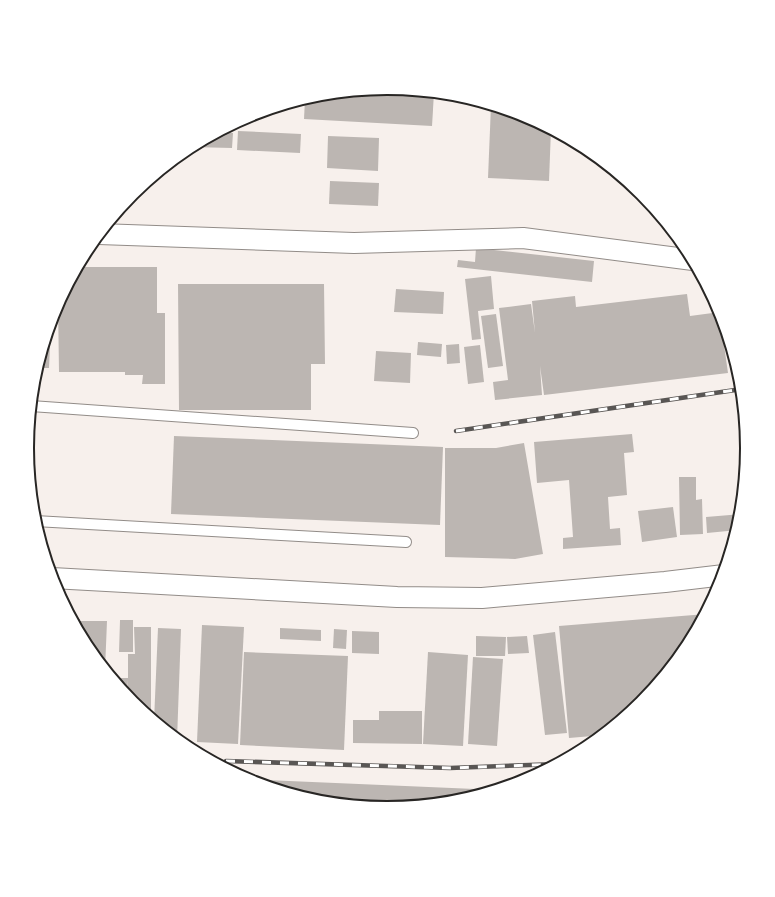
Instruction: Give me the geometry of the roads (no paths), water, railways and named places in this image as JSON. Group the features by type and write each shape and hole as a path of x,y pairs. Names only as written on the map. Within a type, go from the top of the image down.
{"street":[{"path":"106,234 354,243 523,238 686,259"},
{"path":"59,578 397,597 482,598 665,582 717,576"}],"lane":[{"path":"37,406 413,433"},
{"path":"42,521 406,542"}],"railway":[{"path":"456,431 736,390"},
{"path":"226,761 450,768 547,764"}]}
